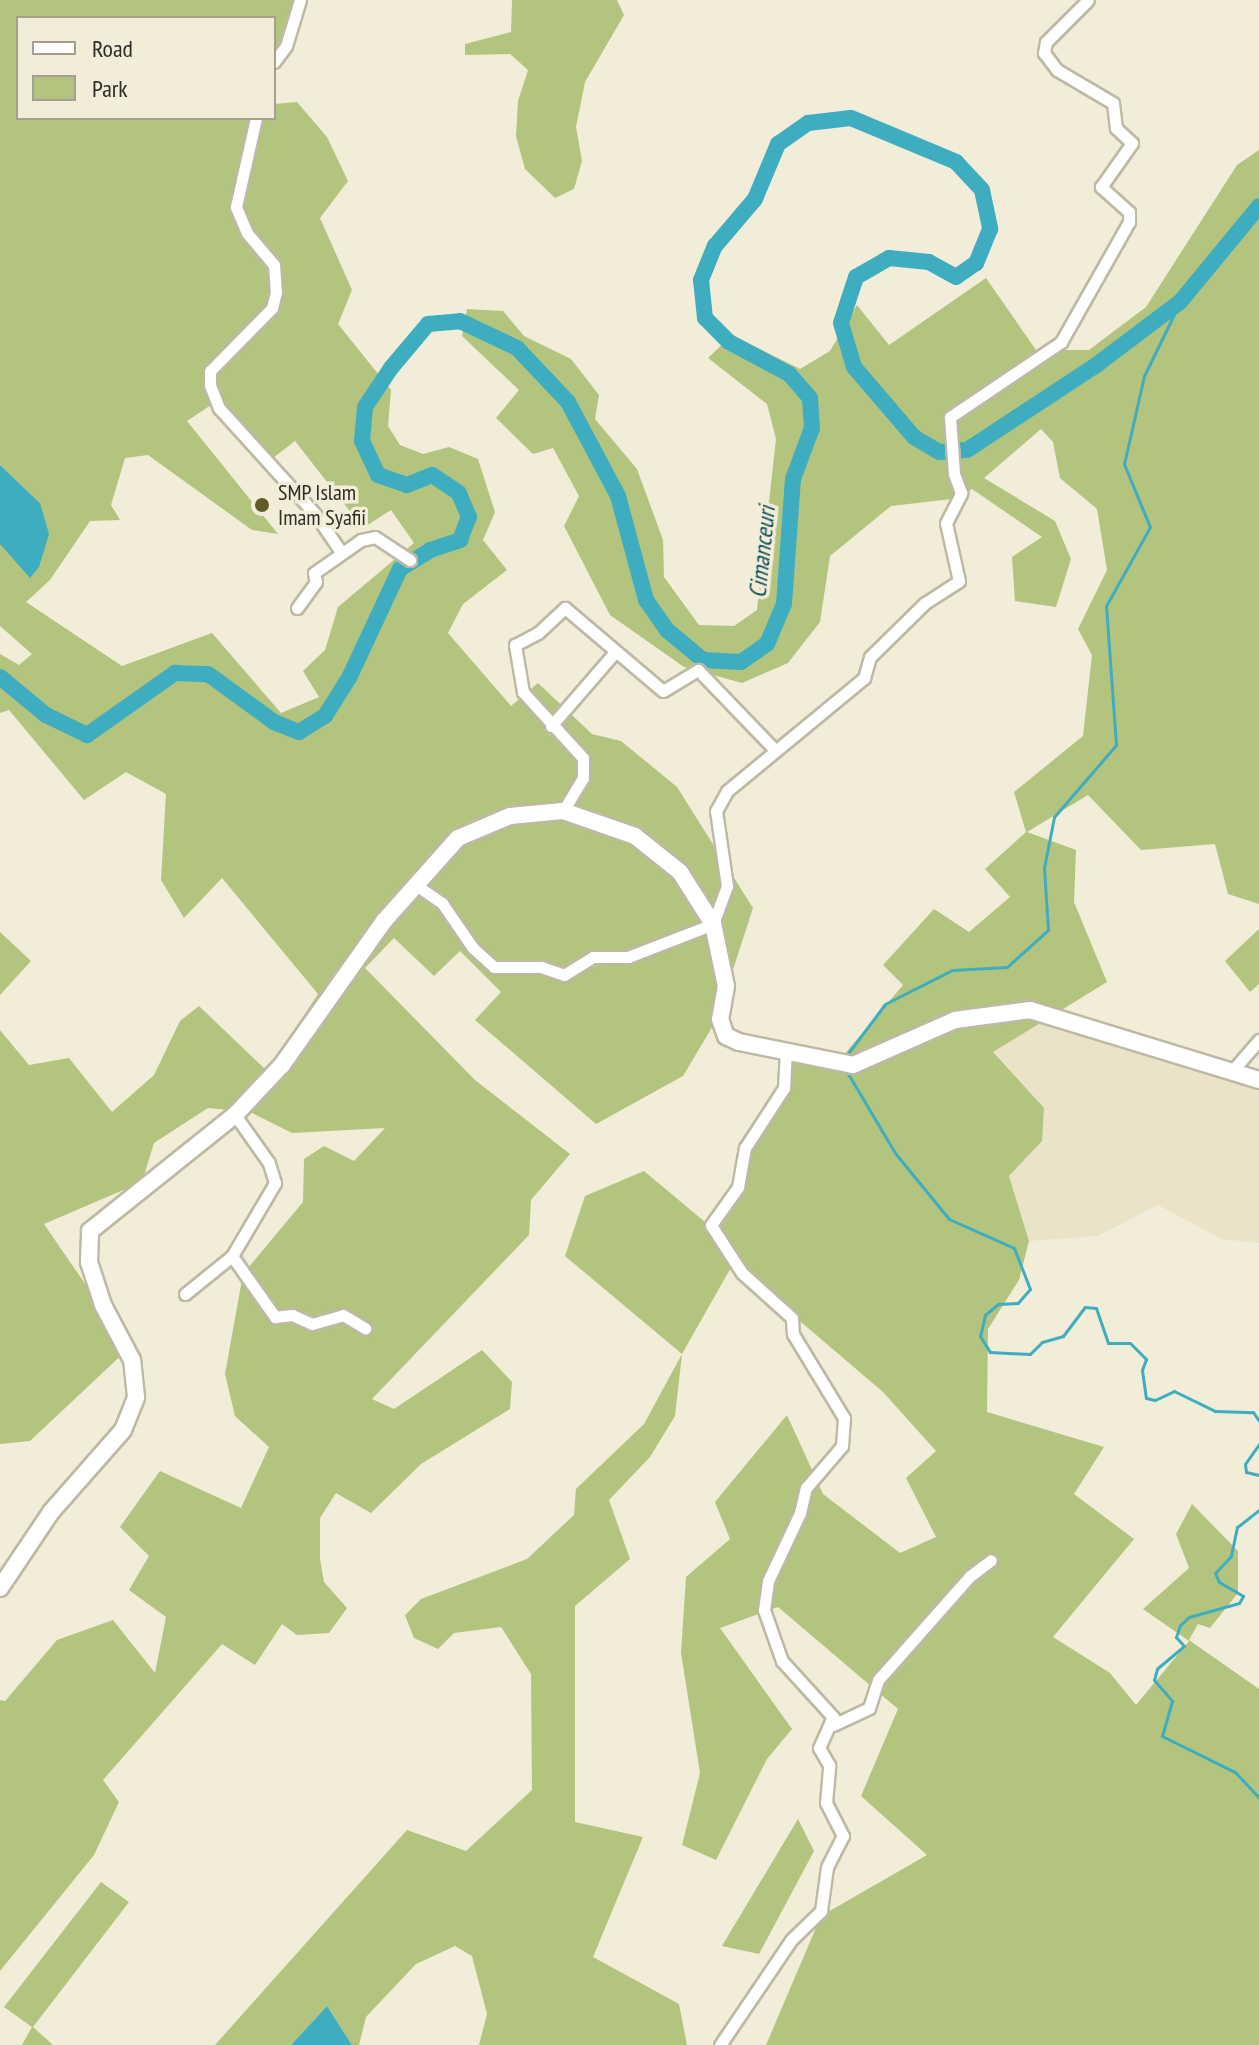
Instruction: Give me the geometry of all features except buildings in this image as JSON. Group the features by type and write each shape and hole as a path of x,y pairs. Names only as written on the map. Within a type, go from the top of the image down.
{"street":[{"path":"276,59 286,46 300,0"},
{"path":"416,885 442,903 473,948 494,967 541,967 564,975 593,957 628,957 713,924 727,886 716,811 727,791 774,749 864,678 870,657 925,603 959,581 946,523 961,493 952,451 950,417 1061,342 1131,216 1101,187 1132,143 1116,128 1113,103 1057,70 1044,53 1046,42 1088,0"},
{"path":"256,120 236,207 247,233 274,265 276,292 272,308 210,371 210,385 219,408 315,514 341,552"},
{"path":"297,608 316,582 314,573 341,552 375,537 410,560"},
{"path":"563,811 583,778 583,758 523,692 515,645 538,633 565,608 663,691 698,670 774,749"},
{"path":"551,726 615,652"},
{"path":"0,1588 51,1512 123,1430 136,1397 132,1360 103,1305 89,1262 90,1231 235,1115 282,1065 384,921 458,838 510,816 563,811 635,836 680,872 713,924 726,986 722,1028 739,1042 846,1066 955,1020 1013,1009 1053,1013 1259,1080"},
{"path":"1233,1070 1259,1040"},
{"path":"720,2045 791,1940 824,1904 827,1867 843,1836 826,1803 829,1765 819,1748 833,1725 833,1717 782,1661 764,1610 768,1581 800,1513 806,1488 842,1446 844,1418 793,1334 792,1318 742,1273 711,1225 738,1187 745,1148 784,1088 786,1052"},
{"path":"185,1294 232,1256 275,1183 269,1163 235,1115"},
{"path":"232,1256 275,1317 292,1315 312,1324 343,1315 365,1328"},
{"path":"833,1725 869,1708 878,1680 970,1576 991,1560"}],"shaded area":[{"path":"1061,1010 1259,1084 1259,1243 1222,1239 1158,1205 1098,1236 1029,1241 1009,1176 1042,1141 993,1052"}],"green space":[{"path":"0,0 296,0 276,67 276,16 16,16 16,120 276,120 276,104 297,102 327,137 348,181 320,218 352,290 338,324 391,390 388,426 400,445 423,454 449,447 478,459 495,512 483,540 507,570 463,604 448,633 511,706 538,683 592,734 621,741 677,787 753,908 717,1019 683,1076 596,1124 475,1020 501,992 460,951 434,976 394,938 365,968 475,1080 570,1154 531,1200 529,1235 372,1399 394,1409 482,1350 512,1382 510,1409 421,1464 371,1513 336,1493 320,1518 320,1559 324,1582 347,1608 329,1633 297,1635 282,1624 255,1665 222,1644 103,1780 119,1802 94,1855 0,1971 0,1700 5,1701 57,1640 113,1620 155,1673 166,1617 129,1590 149,1556 120,1527 160,1471 241,1508 269,1447 235,1416 225,1374 243,1274 303,1202 304,1159 324,1146 354,1161 385,1128 292,1133 250,1112 208,1108 154,1143 142,1182 44,1224 129,1348 30,1441 0,1444 0,1030 29,1065 69,1058 112,1112 154,1075 180,1021 199,1006 267,1071 318,994 222,878 184,918 161,880 166,794 126,772 84,800 9,710 0,713 0,654 19,665 32,654 0,626 0,544 40,503 0,465","holes":["211,405 269,461 295,441 363,528 391,510 414,543 338,607 325,650 303,671 319,697 281,713 212,633 122,666 26,602 50,580 90,521 120,520 111,505 125,458 148,455 252,530 278,534 187,421"]},
{"path":"512,0 617,0 624,15 585,82 576,127 582,161 574,189 555,198 525,169 516,136 518,101 528,70 510,54 465,55 465,44 511,32"},
{"path":"1259,150 1259,904 1228,894 1215,844 1141,850 1088,795 1027,832 1076,850 1074,902 1107,982 993,1052 1044,1108 1042,1141 1009,1176 1029,1241 1019,1280 988,1329 987,1412 1104,1447 1074,1494 1134,1539 1053,1637 1110,1673 1136,1705 1189,1641 1143,1609 1189,1568 1176,1534 1192,1504 1238,1551 1238,1593 1210,1628 1198,1624 1189,1640 1259,1689 1259,2045 766,2045 821,1916 927,1855 861,1796 898,1709 778,1607 720,1628 792,1729 767,1759 716,1860 682,1845 700,1773 681,1653 686,1577 730,1539 715,1502 787,1415 823,1494 900,1553 936,1537 906,1478 936,1451 883,1392 733,1264 682,1354 565,1256 585,1196 644,1171 705,1222 741,1187 746,1140 784,1082 784,1051 837,1063 903,985 883,965 934,909 969,932 1010,897 985,869 1026,832 1014,792 1083,736 1092,655 1078,629 1107,570 1097,509 1060,478 1053,442 1041,429 984,478 1055,521 1071,559 1056,607 1015,601 1012,557 1042,537 972,489 960,498 891,506 830,556 820,622 788,663 742,683 684,667 610,615 564,526 579,496 553,448 533,454 496,418 519,390 462,336 467,309 503,311 524,336 571,359 599,395 595,419 637,469 663,540 664,577 699,625 734,626 757,610 776,439 767,404 708,358 732,335 800,369 830,351 857,305 889,345 986,278 1036,350 1089,350 1146,307 1237,165"},
{"path":"1259,929 1259,984 1250,992 1225,961"},
{"path":"0,932 31,961 0,995"},
{"path":"682,1354 675,1416 650,1457 609,1500 630,1559 575,1606 575,1822 643,1837 593,1957 679,2004 687,2045 479,2045 487,2014 472,1956 455,1946 416,1964 366,2017 359,2045 352,2045 327,2006 291,2045 215,2045 407,1830 466,1851 532,1790 531,1674 501,1627 454,1633 438,1649 414,1638 405,1615 421,1599 527,1559 574,1515 576,1489 644,1424"},
{"path":"798,1819 814,1851 759,1954 722,1946"},
{"path":"101,1882 129,1902 33,2027 53,2045 22,2045 32,2027 4,2007"}],"water":[{"path":"0,465 40,503 49,534 39,567 30,578 0,544"},
{"path":"327,2006 352,2045 291,2045"}],"waterway":[{"name":"Cimanceuri","path":"0,677 46,715 87,735 175,673 208,674 274,722 299,732 325,716 350,676 400,569 430,550 460,540 469,517 459,493 432,475 407,485 378,475 362,441 365,407 391,368 428,324 460,321 517,348 568,402 618,496 646,600 667,630 703,660 741,662 767,644 784,604 793,479 812,428 810,398 789,374 729,342 705,318 701,280 715,246 755,199 778,144 808,123 851,118 956,162 982,190 990,229 976,263 956,277 929,262 889,258 856,277 841,323 854,367 914,437 939,452 967,450 1095,366 1180,302 1259,206"},
{"path":"846,1056 885,1004 952,970 1007,967 1048,930 1044,868 1054,817 1116,745 1106,606 1150,527 1124,464 1144,376 1180,302"},
{"path":"847,1072 895,1153 949,1219 1014,1248 1030,1289 1018,1303 998,1304 985,1315 980,1336 990,1352 1030,1354 1042,1342 1063,1336 1085,1307 1096,1308 1108,1343 1130,1343 1146,1359 1142,1370 1146,1398 1155,1400 1174,1391 1215,1411 1253,1412 1259,1421"},
{"path":"1259,1444 1245,1464 1246,1472 1259,1475"},
{"path":"1259,1510 1237,1527 1231,1556 1215,1573 1219,1582 1243,1596 1239,1603 1189,1617 1180,1625 1176,1637 1184,1646 1157,1669 1154,1680 1172,1701 1162,1736 1235,1772 1259,1798"}],"place":[{"name":"SMP Islam Imam Syafii","path":"262,505"}]}
